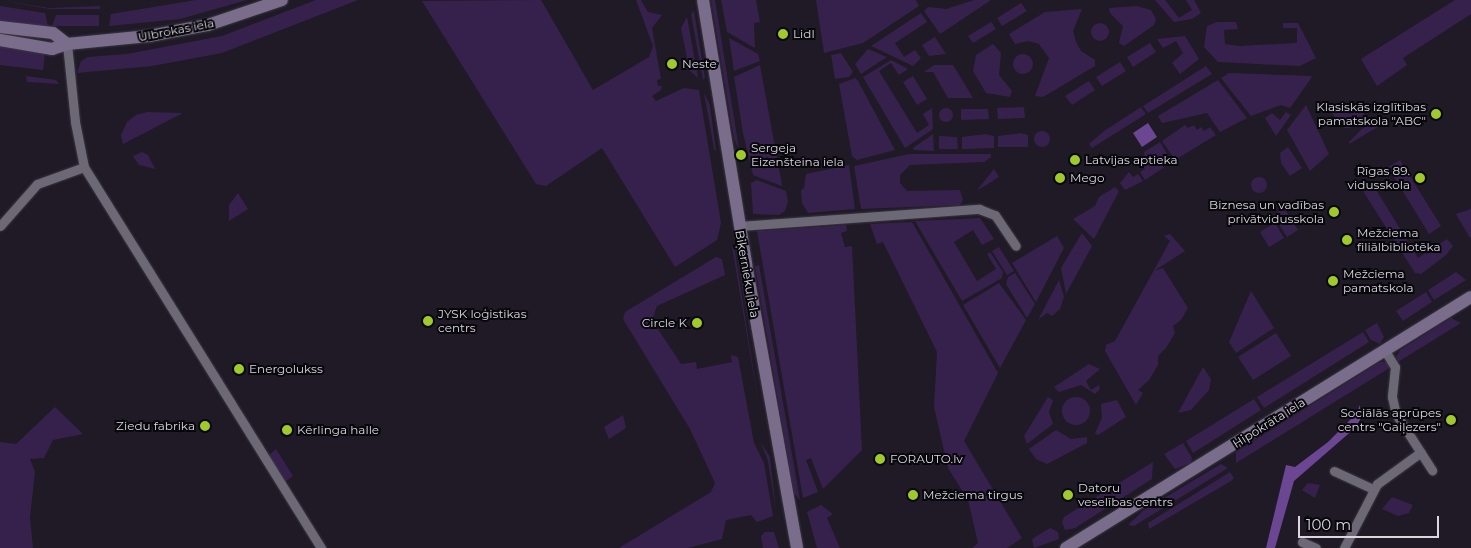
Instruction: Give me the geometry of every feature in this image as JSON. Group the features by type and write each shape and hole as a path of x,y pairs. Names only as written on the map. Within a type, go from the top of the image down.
{"main road":[{"name":"Ulbrokas iela","path":"0,40 52,49 67,44 179,31 282,0"},
{"name":"Biķernieku iela","path":"703,0 739,226 797,548"},
{"path":"0,27 54,33 67,44"},
{"name":"Hipokrāta iela","path":"1066,548 1471,297"}],"street":[{"path":"67,44 75,122 84,167 321,548"},
{"path":"0,226 37,184 84,167"},
{"path":"739,226 979,209 995,215 1016,246"},
{"path":"1385,351 1395,367 1392,397 1396,414 1432,470"},
{"path":"1344,548 1373,489 1387,475 1421,452"},
{"path":"1334,471 1373,489"},
{"path":"1302,542 1316,548"}],"shaded area":[{"path":"0,0 49,8 100,6 100,9 49,9"},
{"path":"196,0 247,0 180,19 109,26 111,14"},
{"path":"316,0 358,0 222,53 152,66 77,73 81,61 88,57 127,54 222,36"},
{"path":"541,0 593,90 649,57 653,46 636,0 641,0 648,12 662,15 652,28 661,79 657,80 658,86 662,86 661,90 652,96 656,101 684,88 699,90 721,223 717,240 675,267 602,148 546,186 536,184 422,1"},
{"path":"711,0 715,0 739,149 734,139"},
{"path":"721,0 756,0 760,22 754,23 755,48 727,32"},
{"path":"816,0 916,0 919,6 863,43 824,53"},
{"path":"974,0 991,0 940,34 924,11 928,7 946,9"},
{"path":"1155,0 1165,0 1179,18 1192,10 1186,0 1194,0 1201,13 1192,19 1174,22"},
{"path":"1455,0 1471,0 1471,14 1403,58 1407,65 1377,86 1361,59"},
{"path":"1021,3 1027,11 1002,26 997,18"},
{"path":"0,6 45,13 48,26 0,22"},
{"path":"1137,6 1151,10 1156,19 1154,25 1124,46 1119,43 1123,26 1110,13 1109,8"},
{"path":"1082,9 1073,31 1081,51 1095,60 1095,66 1043,97 1035,96 1049,58 1039,44 1028,41 1015,44 1009,34 1045,12"},
{"path":"694,11 705,78 703,80 691,14"},
{"path":"921,13 927,22 895,43 904,57 915,50 921,58 913,66 871,46"},
{"path":"56,15 99,15 99,26 52,26"},
{"path":"687,17 698,78 689,70 681,28"},
{"path":"991,22 996,29 973,43 968,36"},
{"path":"1217,22 1236,22 1238,29 1224,30 1225,44 1239,46 1297,43 1297,28 1283,28 1283,23 1298,23 1316,58 1300,66 1218,62 1204,47 1207,26"},
{"path":"1100,23 1106,26 1109,32 1106,38 1100,41 1094,38 1091,32 1094,26"},
{"path":"1185,36 1199,59 1180,74 1172,63 1183,53 1176,41 1163,48 1157,39"},
{"path":"935,37 946,54 929,56 922,45"},
{"path":"729,38 758,54 760,61 734,71"},
{"path":"1150,43 1156,52 1133,67 1127,57"},
{"path":"993,44 1001,53 999,75 1012,91 1010,97 986,93 973,71 976,55"},
{"path":"0,46 45,54 43,70 0,65"},
{"path":"868,49 887,57 861,74 855,64"},
{"path":"841,53 853,72 849,77 835,79 831,55"},
{"path":"1023,54 1030,57 1033,64 1030,71 1023,74 1016,71 1013,64 1016,57"},
{"path":"891,60 908,69 899,75 891,63 879,71 917,133 929,125 923,114 932,108 933,129 905,148 863,77"},
{"path":"1120,62 1126,71 1102,86 1096,77"},
{"path":"760,65 782,186 753,175 743,133 734,77"},
{"path":"934,65 953,65 973,98 948,98 933,72 924,72"},
{"path":"1206,66 1212,74 1148,113 1143,106"},
{"path":"1229,73 1312,77 1290,108 1281,105 1251,116 1221,78"},
{"path":"26,76 56,80 59,84 27,82"},
{"path":"913,76 927,99 917,105 903,82"},
{"path":"855,78 895,150 857,160 852,156 839,84"},
{"path":"1218,80 1247,118 1220,132 1207,113 1162,123 1158,116"},
{"path":"1089,81 1095,90 1072,105 1065,96"},
{"path":"704,93 710,105 716,151 714,149"},
{"path":"1306,105 1329,154 1310,171 1287,130"},
{"path":"1336,105 1360,106 1366,118 1350,128 1344,128 1330,111"},
{"path":"1024,107 1025,118 998,119 997,108"},
{"path":"1141,107 1146,114 1092,148 1089,144 1104,131"},
{"path":"943,108 949,108 953,115 949,122 943,122 939,118 939,112"},
{"path":"961,109 988,109 989,119 961,120"},
{"path":"147,112 183,113 123,144 121,135 127,122 136,115"},
{"path":"1286,112 1291,115 1276,136 1265,118 1272,113 1280,120"},
{"path":"1373,118 1381,125 1349,144 1349,142"},
{"path":"1148,123 1157,137 1142,147 1133,133"},
{"path":"1185,125 1188,128 1194,125 1197,130 1201,127 1204,131 1210,127 1216,135 1175,160 1162,141"},
{"path":"1042,131 1048,133 1050,139 1048,145 1042,147 1036,145 1034,139 1036,133"},
{"path":"1021,133 1028,135 1028,147 998,147 998,136"},
{"path":"933,134 934,151 914,150 913,148"},
{"path":"985,134 994,136 994,148 962,149 962,137"},
{"path":"939,136 957,137 958,149 939,149"},
{"path":"1160,142 1172,162 1145,180 1140,172 1145,169 1142,164 1145,162 1144,152"},
{"path":"1288,147 1302,168 1290,176 1281,163 1280,153"},
{"path":"142,152 148,155 155,169 139,165 133,156"},
{"path":"909,154 991,154 991,157 984,162 910,165 900,175 900,183 907,191 960,190 963,200 960,205 861,209 854,166"},
{"path":"1400,160 1441,226 1429,234 1388,167"},
{"path":"849,165 855,209 808,213 802,203 801,190 804,188 806,174"},
{"path":"994,169 999,177 978,190 978,189"},
{"path":"1129,172 1133,177 1138,174 1143,181 1125,190 1120,183"},
{"path":"1259,177 1265,179 1267,185 1265,191 1259,193 1253,191 1251,185 1253,179"},
{"path":"757,180 786,191 788,201 785,211 779,215 753,214 751,183"},
{"path":"1370,180 1418,258 1447,239 1453,246 1446,255 1421,274 1415,273 1363,191 1364,185"},
{"path":"1115,187 1119,191 1094,239 1073,219 1095,206 1099,197"},
{"path":"238,193 248,209 229,221 229,205"},
{"path":"1284,208 1298,230 1287,237 1273,215"},
{"path":"1471,209 1471,237 1470,238 1456,214"},
{"path":"980,218 994,239 982,245 973,230 954,242 977,281 996,269 987,254 990,252 1003,272 1002,278 962,301 915,221"},
{"path":"912,222 998,373 964,441 1022,538 1007,548 972,548 978,543 968,500 948,468 934,407 937,352 883,242 877,244 870,224"},
{"path":"1275,223 1284,238 1269,247 1260,232"},
{"path":"846,225 847,231 841,233 845,247 852,246 862,450 823,489 811,458 806,460 818,492 803,498 757,231"},
{"path":"1082,233 1092,246 1066,294 1061,268"},
{"path":"1170,234 1185,251 1154,271 1163,268 1188,308 1181,320 1173,326 1175,333 1166,348 1158,356 1158,365 1149,380 1138,390 1143,393 1136,405 1105,351 1106,345 1115,341 1170,241 1164,236"},
{"path":"1057,236 1064,248 1036,302 1012,263"},
{"path":"732,246 734,246 760,412"},
{"path":"999,247 1014,271 1007,275 992,251"},
{"path":"716,257 722,259 725,275 657,306 652,320 681,364 696,362 697,369 732,362 731,355 738,357 754,443 764,463 773,516 757,522 751,515 726,520 722,539 688,548 619,548 711,492 715,483 690,429 623,319 625,312"},
{"path":"759,265 800,500 794,493 755,266"},
{"path":"1456,272 1466,280 1434,300 1428,290"},
{"path":"1015,273 1035,304 1027,318 1006,284 1008,277"},
{"path":"1059,280 1064,297 1060,309 1052,316 1047,313 1038,320"},
{"path":"999,283 1026,320 1000,368 963,305"},
{"path":"1251,291 1274,328 1236,353 1229,342"},
{"path":"1426,292 1432,302 1403,321 1396,311"},
{"path":"1451,318 1461,323 1398,362 1396,357 1400,350"},
{"path":"1377,323 1384,337 1380,344 1371,340 1365,330"},
{"path":"1363,332 1369,342 1264,408 1257,397"},
{"path":"1276,333 1291,356 1253,380 1238,357"},
{"path":"1380,362 1388,362 1391,367 1236,463 1236,452"},
{"path":"1089,364 1100,369 1086,381 1091,390 1099,385 1100,389 1095,394 1081,385 1059,392 1054,387"},
{"path":"1203,367 1211,379 1209,390 1191,410 1178,413"},
{"path":"1048,397 1053,400 1049,412 1053,424 1027,444 1024,436"},
{"path":"1076,397 1086,401 1090,411 1086,421 1076,425 1066,421 1062,411 1066,401"},
{"path":"1254,399 1261,410 1193,453 1186,441"},
{"path":"1117,400 1126,417 1098,435 1095,433 1102,418 1101,404"},
{"path":"1360,405 1360,420 1355,428 1294,481 1275,548 1266,548 1286,465 1295,467 1328,442 1356,414"},
{"path":"55,407 83,434 53,440 44,458 30,459 35,472 30,517 33,548 0,548 0,442 16,444"},
{"path":"623,415 626,428 609,439 604,427"},
{"path":"1056,430 1071,439 1087,437 1087,443 1047,464 1036,459 1029,449"},
{"path":"761,443 770,457 776,512 768,461"},
{"path":"1183,443 1192,458 1191,463 1175,469 1164,454"},
{"path":"276,449 293,476 285,482 269,455"},
{"path":"1153,462 1152,479 1075,528 1065,530 1062,522 1064,517"},
{"path":"1221,464 1228,468 1134,526 1128,525 1144,510"},
{"path":"1230,472 1234,478 1231,481 1149,529 1148,523"},
{"path":"1308,483 1320,485 1315,498 1302,490"},
{"path":"1392,497 1413,505 1409,513 1398,516 1382,509"},
{"path":"821,505 833,514 827,518 840,548 817,548 807,512"},
{"path":"1050,528 1058,532 1059,539 1034,548 1032,539"},
{"path":"765,532 774,532 779,548 763,548 761,536"}],"place":[{"name":"Lidl","path":"783,34"},
{"name":"Neste","path":"672,64"},
{"name":"Klasiskās izglītības pamatskola \"ABC\"","path":"1436,114"},
{"name":"Sergeja Eizenšteina iela","path":"741,155"},
{"name":"Latvijas aptieka","path":"1075,160"},
{"name":"Mego","path":"1060,178"},
{"name":"Rīgas 89. vidusskola","path":"1420,178"},
{"name":"Biznesa un vadības privātvidusskola","path":"1334,212"},
{"name":"Mežciema filiālbibliotēka","path":"1347,240"},
{"name":"Mežciema pamatskola","path":"1333,281"},
{"name":"JYSK loģistikas centrs","path":"428,321"},
{"name":"Circle K","path":"697,323"},
{"name":"Energolukss","path":"239,369"},
{"name":"Sociālās aprūpes centrs \"Gaiļezers\"","path":"1451,420"},
{"name":"Ziedu fabrika","path":"205,426"},
{"name":"Kērlinga halle","path":"287,430"},
{"name":"FORAUTO.lv","path":"880,459"},
{"name":"Mežciema tirgus","path":"913,495"},
{"name":"Datoru veselības centrs","path":"1068,495"}]}
